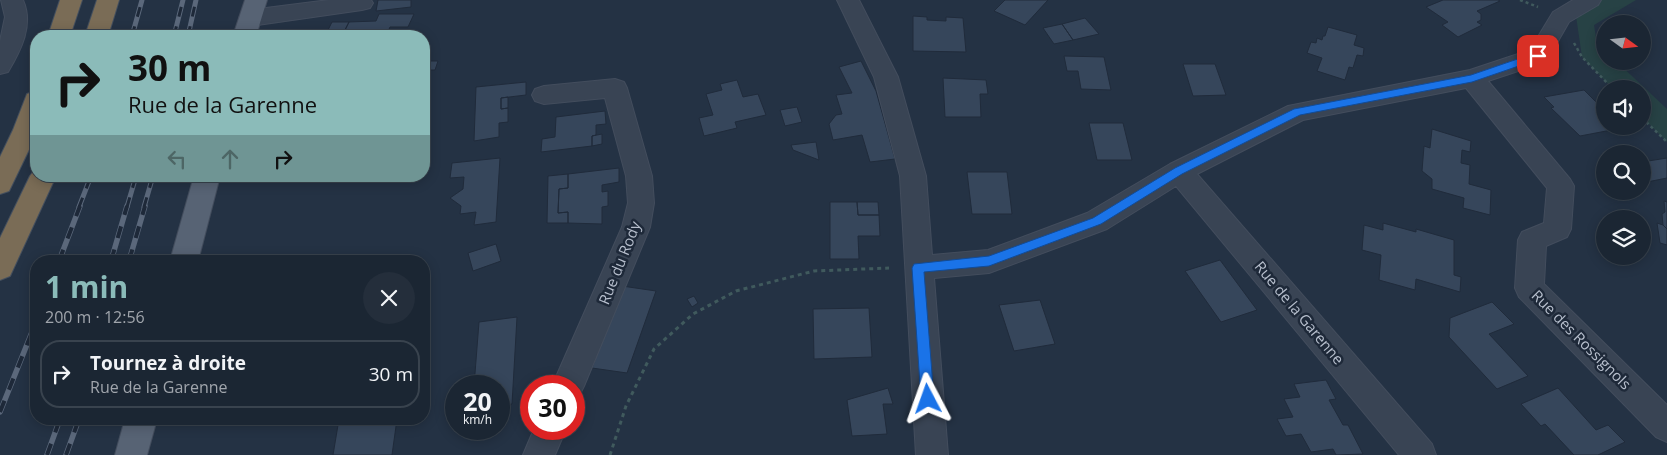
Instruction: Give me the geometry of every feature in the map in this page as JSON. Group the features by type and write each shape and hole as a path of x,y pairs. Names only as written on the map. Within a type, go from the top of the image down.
{"highway":[{"path":"99,30 108,0"},
{"path":"61,30 70,3"},
{"path":"0,184 30,118"},
{"path":"0,268 40,182"}],"main road":[{"path":"186,255 205,182"},
{"path":"132,455 140,425"}],"street":[{"path":"0,66 18,23 16,8 12,0"},
{"path":"848,0 886,77 913,176 932,455"},
{"path":"918,268 989,261 1097,221 1179,171 1297,112 1472,78 1538,56 1561,17 1590,0"},
{"path":"250,18 362,3"},
{"name":"Rue des Rossignols","path":"1472,78 1561,186 1557,229 1532,240 1529,288 1667,427"},
{"name":"Rue du Rody","path":"544,95 615,88 639,176 641,203 636,227 573,375"},
{"name":"Rue de la Garenne","path":"1179,171 1420,455"},
{"path":"539,455 545,440"}],"path":[{"path":"1561,17 1582,57 1604,80"},
{"path":"1651,127 1667,142"},
{"path":"610,455 626,406 654,349 692,314 736,291 814,271 918,268"}],"green space":[{"path":"1601,0 1636,0 1611,15 1596,15 1596,24 1594,25 1596,70 1626,70 1636,80 1604,80 1582,57 1576,16"},
{"path":"1651,94 1667,109 1667,142 1651,126"}],"building":[{"path":"378,0 411,0 411,7 376,11"},
{"path":"1005,0 1048,0 1025,25 994,11"},
{"path":"1443,0 1500,1 1477,11 1481,14 1481,20 1477,22 1482,25 1458,37 1442,25 1448,22 1426,7"},
{"path":"379,14 414,14 408,27 390,27 389,30 345,30 349,22 376,21"},
{"path":"913,16 927,17 927,20 946,21 946,17 963,18 966,52 913,51"},
{"path":"1085,18 1099,34 1073,40 1062,24"},
{"path":"332,22 349,22 345,30 328,30"},
{"path":"1062,24 1073,40 1054,44 1043,28"},
{"path":"1328,27 1357,35 1354,45 1364,48 1363,56 1357,55 1353,68 1349,67 1345,80 1317,71 1322,58 1307,53 1311,42 1316,43 1317,38 1322,40"},
{"path":"1064,56 1104,57 1111,90 1081,89 1078,71 1067,71"},
{"path":"430,61 438,61 435,70 430,70"},
{"path":"861,61 876,91 895,159 870,162 862,135 833,140 829,124 836,115 842,114 836,95 852,93 839,67"},
{"path":"1183,64 1215,64 1226,95 1193,96"},
{"path":"943,78 986,80 988,94 980,94 981,117 945,117"},
{"path":"737,80 743,97 758,94 766,115 735,122 737,128 704,136 699,118 713,115 706,94 722,90 720,84"},
{"path":"526,82 526,95 501,98 501,109 508,108 508,122 499,123 499,137 474,141 476,87"},
{"path":"1584,90 1596,102 1596,133 1580,136 1551,108 1554,107 1544,97"},
{"path":"508,97 508,108 501,109 501,98"},
{"path":"797,107 802,122 785,126 780,110"},
{"path":"605,111 606,124 596,125 596,135 592,136 592,146 541,152 542,139 555,137 556,117"},
{"path":"1089,123 1123,123 1132,160 1097,160"},
{"path":"1432,129 1471,141 1470,152 1462,150 1461,163 1470,165 1469,184 1491,190 1490,215 1463,208 1464,198 1432,189 1432,179 1422,171 1424,146 1430,148"},
{"path":"602,134 602,144 592,146 592,136"},
{"path":"816,142 819,160 793,150 791,145"},
{"path":"500,158 496,222 474,225 476,212 460,214 461,206 450,198 463,189 464,177 450,178 452,163"},
{"path":"1667,158 1667,178 1651,181 1651,161"},
{"path":"619,168 619,182 602,185 602,192 608,191 608,206 602,207 602,224 568,223 568,212 558,213 559,189 568,188 568,174"},
{"path":"967,172 1007,172 1012,214 972,214"},
{"path":"568,174 568,188 559,189 558,213 568,212 568,223 547,223 548,176"},
{"path":"1664,201 1667,202 1667,229 1663,225"},
{"path":"830,202 857,202 858,215 879,215 880,236 858,236 859,259 830,259"},
{"path":"857,202 878,202 879,215 858,215"},
{"path":"1383,223 1416,232 1416,229 1454,240 1454,275 1461,277 1460,292 1416,279 1415,290 1379,280 1381,255 1362,250 1364,225 1383,230"},
{"path":"1657,223 1667,229 1667,245 1660,243"},
{"path":"496,244 501,261 473,271 468,253"},
{"path":"1220,260 1257,310 1221,322 1185,271"},
{"path":"622,286 656,291 627,373 592,368"},
{"path":"694,296 698,303 692,307 687,299"},
{"path":"1040,300 1055,344 1014,351 999,305"},
{"path":"1492,302 1514,324 1489,334 1528,376 1497,389 1449,337 1450,318"},
{"path":"869,308 872,357 814,359 813,309"},
{"path":"517,317 512,404 510,404 510,375 475,375 479,322"},
{"path":"1326,380 1336,399 1329,400 1343,425 1348,425 1363,454 1336,455 1333,449 1311,452 1301,434 1286,436 1277,419 1293,417 1284,399 1300,397 1294,384"},
{"path":"888,388 893,404 883,404 887,434 852,436 847,400"},
{"path":"1558,388 1596,430 1608,425 1625,442 1598,455 1574,455 1545,424 1541,426 1521,404"},
{"path":"338,425 396,425 392,455 333,455"}],"railway":[{"path":"134,30 142,0"},
{"path":"176,30 183,0"},
{"path":"189,30 196,0"},
{"path":"79,207 89,182"},
{"path":"127,207 134,182"},
{"path":"144,207 151,182"},
{"path":"61,255 80,206"},
{"path":"113,255 127,206"},
{"path":"131,255 145,206"},
{"path":"0,412 30,337"},
{"path":"47,455 58,425"},
{"path":"66,455 77,425"}],"route":[{"path":"928,399 918,268 989,261 1097,221 1179,171 1297,112 1472,78 1538,56"}]}
